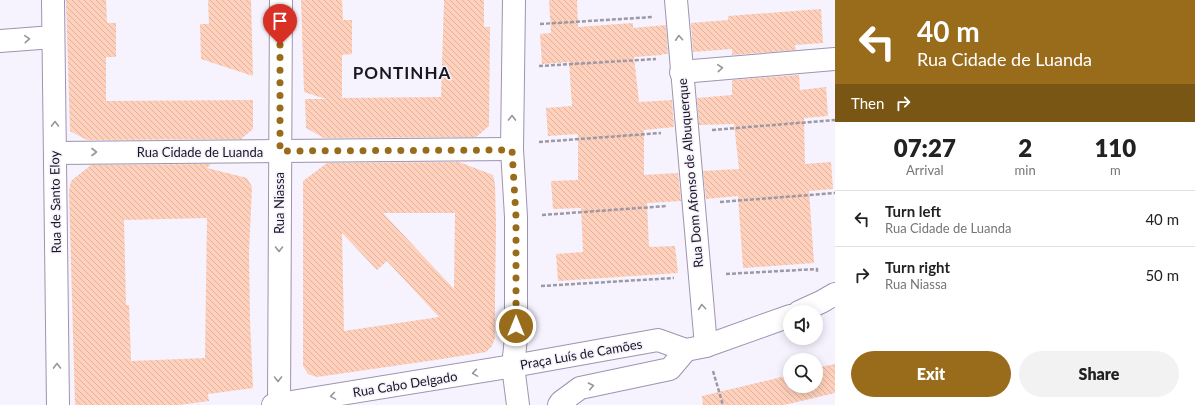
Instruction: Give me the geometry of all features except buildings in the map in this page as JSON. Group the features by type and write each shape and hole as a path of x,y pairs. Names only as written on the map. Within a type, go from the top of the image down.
{"street":[{"name":"Rua de Santo Eloy","path":"53,0 58,405"},
{"name":"Rua Niassa","path":"277,405 281,0"},
{"path":"513,366 516,338 516,217 512,150 514,0"},
{"name":"Rua Dom Afonso de Albuquerque","path":"676,8 681,65 696,348"},
{"path":"0,41 53,37"},
{"path":"681,65 835,59"},
{"name":"Rua Cidade de Luanda","path":"55,153 512,150"},
{"path":"814,305 828,298"},
{"path":"559,405 580,388 670,369 696,348 783,318"},
{"name":"Praça Luís de Camões","path":"518,405 513,366 658,340 696,348"},
{"name":"Rua Cabo Delgado","path":"277,405 513,366"}],"path":[{"path":"513,25 676,8"},
{"path":"513,68 681,65"},
{"path":"696,348 723,405"}],"district":[{"name":"PONTINHA","path":"402,72"}],"route":[{"path":"280,45 280,151 512,150 516,217 516,326"}]}
